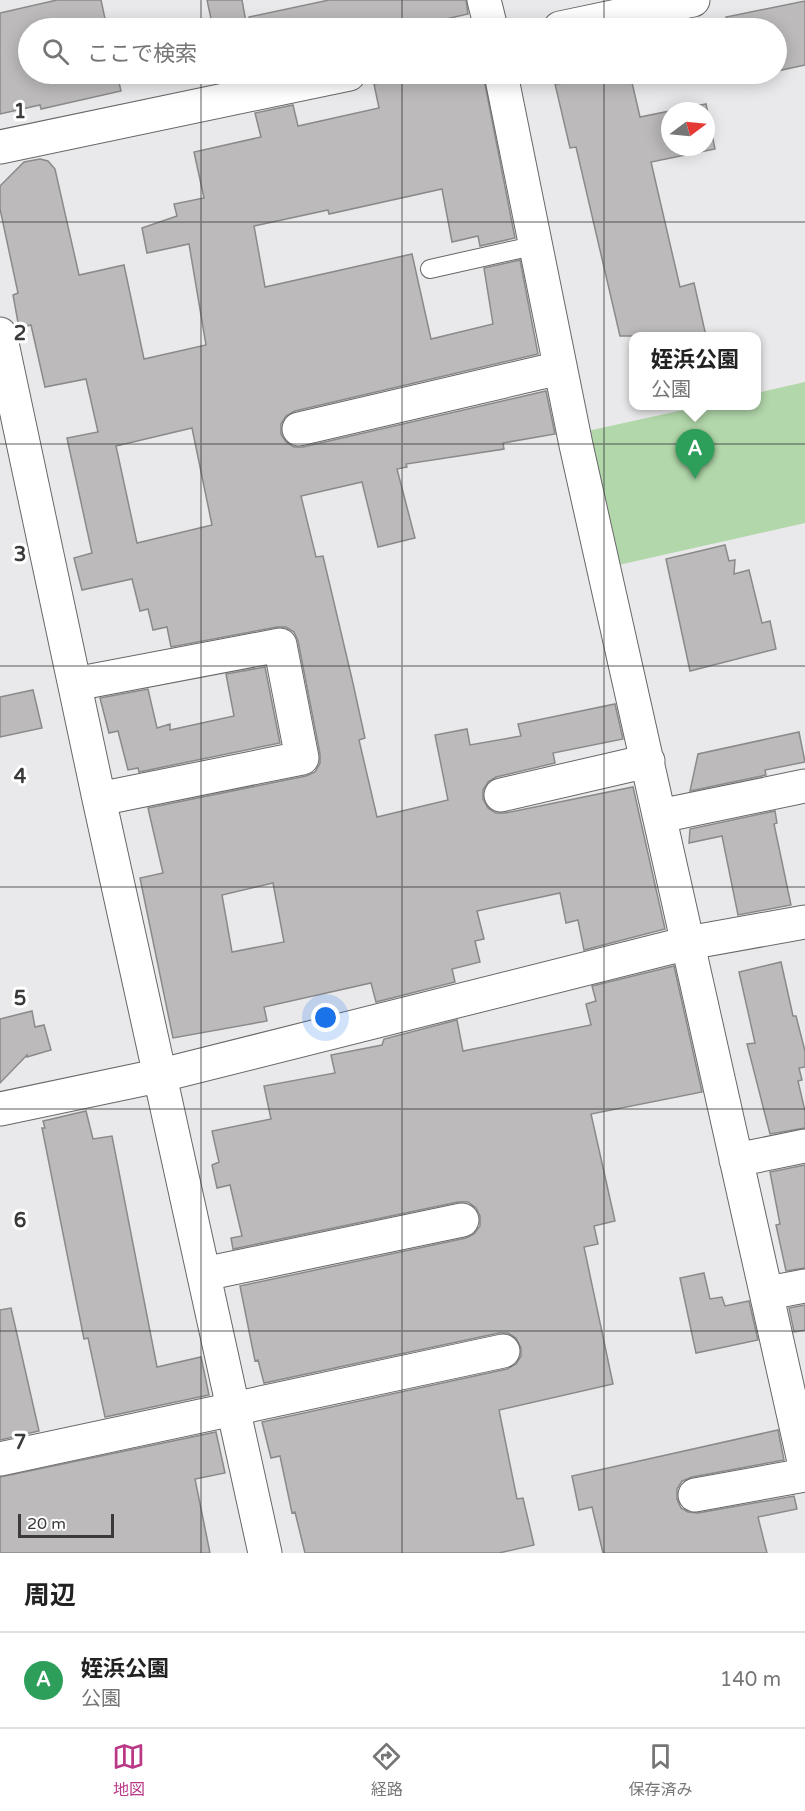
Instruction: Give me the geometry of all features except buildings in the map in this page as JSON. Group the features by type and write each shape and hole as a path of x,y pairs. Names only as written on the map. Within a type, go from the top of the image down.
{"street":[{"path":"484,0 488,18"},
{"path":"590,18 619,8 693,0"},
{"path":"0,147 301,84"},
{"path":"503,84 560,368 805,1466"},
{"path":"0,334 99,799 162,1075 232,1409 265,1553"},
{"path":"299,429 560,368"},
{"path":"75,684 280,645 302,758 99,799"},
{"path":"501,795 648,760"},
{"path":"660,816 805,786"},
{"path":"0,1109 162,1075 688,943 805,922"},
{"path":"736,1160 805,1146"},
{"path":"204,1274 462,1220"},
{"path":"768,1293 805,1286"},
{"path":"0,1459 503,1351"},
{"path":"695,1495 805,1474"}],"lane":[{"path":"430,269 537,245"}],"green space":[{"path":"805,382 805,523 605,568 574,434 683,410 761,410 761,392"}],"place":[{"name":"姪浜公園","path":"695,479"}]}
